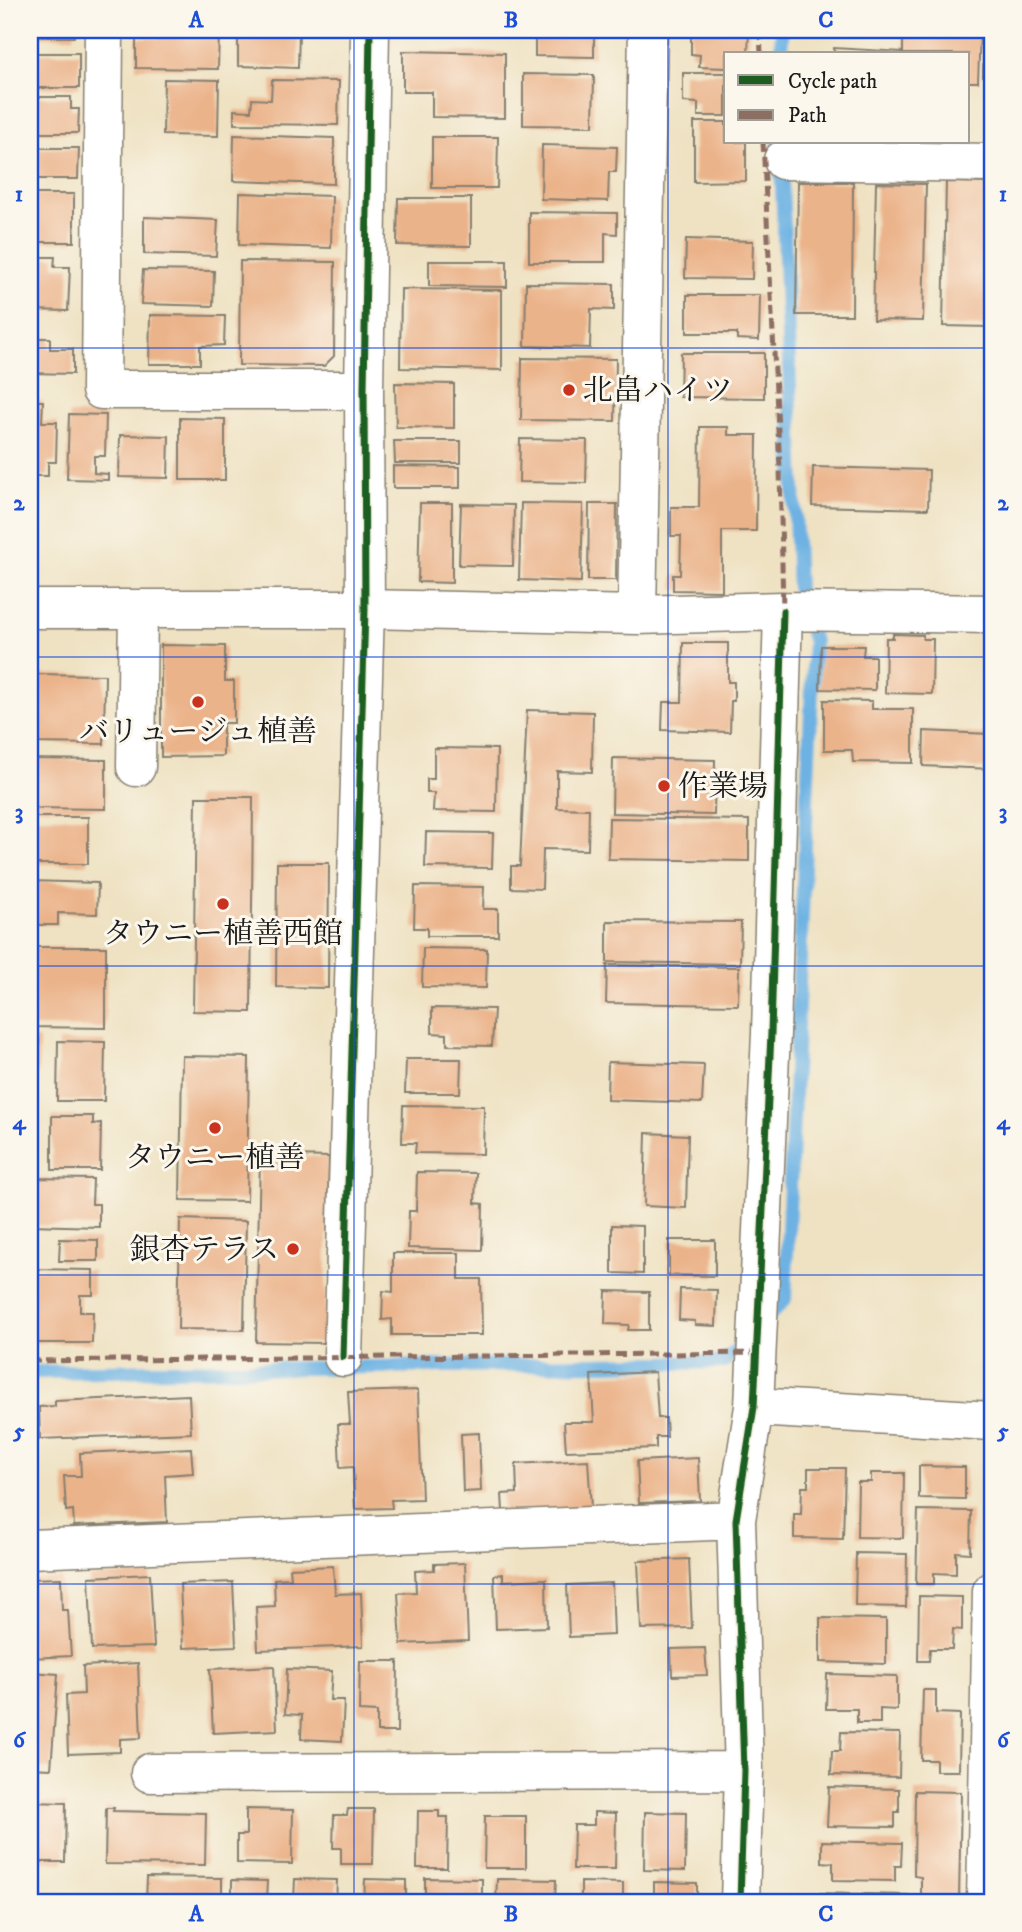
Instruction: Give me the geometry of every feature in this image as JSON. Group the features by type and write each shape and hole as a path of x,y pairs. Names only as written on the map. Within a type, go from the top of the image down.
{"street":[{"path":"104,30 101,390 364,390"},
{"path":"343,1357 365,609 364,390 370,30"},
{"path":"637,615 648,30"},
{"path":"783,160 992,163"},
{"path":"30,609 365,609 637,615 783,611 992,614"},
{"path":"136,767 138,609"},
{"path":"740,1902 744,1771 736,1520 754,1407 771,1033 783,611"},
{"path":"754,1407 992,1421"},
{"path":"30,1549 736,1520"},
{"path":"986,1902 992,1591"},
{"path":"150,1773 744,1771"}],"building":[{"path":"30,30 75,30 74,37 34,37 34,44 30,44"},
{"path":"159,30 219,30 218,69 136,68 136,38 159,38"},
{"path":"238,30 299,30 298,68 238,66"},
{"path":"535,30 594,30 594,57 535,56"},
{"path":"691,30 749,30 748,52 724,52 724,68 699,67 700,55 691,54"},
{"path":"903,30 980,30 978,82 970,82 970,52 903,52"},
{"path":"984,31 992,31 992,76 983,76"},
{"path":"834,48 903,52 834,52"},
{"path":"403,51 505,53 505,118 432,117 432,92 403,92"},
{"path":"30,53 79,53 79,88 30,88"},
{"path":"683,73 724,73 724,116 698,116 698,103 683,102"},
{"path":"523,74 594,75 593,126 523,125"},
{"path":"164,79 219,80 218,136 163,135"},
{"path":"272,80 339,81 338,125 234,124 234,110 251,111 252,99 271,100"},
{"path":"30,97 71,97 71,109 79,109 78,133 30,133"},
{"path":"694,122 724,122 724,144 746,144 746,181 694,182"},
{"path":"234,135 334,138 334,184 233,181"},
{"path":"432,137 498,137 497,188 432,188"},
{"path":"542,145 617,147 616,172 609,172 608,201 541,199"},
{"path":"30,148 79,148 78,179 30,179"},
{"path":"798,182 853,182 852,315 796,315"},
{"path":"946,182 992,183 989,327 943,326"},
{"path":"876,183 926,184 923,321 873,320"},
{"path":"240,193 332,196 331,248 239,245"},
{"path":"30,194 74,194 74,242 30,242"},
{"path":"398,198 471,198 471,246 397,245"},
{"path":"529,212 617,213 617,234 605,233 605,262 529,262"},
{"path":"144,217 218,220 216,256 144,254"},
{"path":"686,239 753,241 752,279 685,278"},
{"path":"30,257 55,257 54,267 70,267 68,311 30,310"},
{"path":"240,261 335,262 334,356 324,366 239,365"},
{"path":"429,261 507,261 507,287 429,286"},
{"path":"143,270 214,271 213,306 141,304"},
{"path":"526,283 614,284 614,310 591,309 590,348 525,346"},
{"path":"401,289 502,290 502,370 400,368"},
{"path":"687,295 760,295 759,340 737,339 737,333 687,333"},
{"path":"150,315 225,316 224,345 200,346 200,364 149,364"},
{"path":"30,338 50,338 50,349 73,349 73,374 30,373"},
{"path":"681,353 764,353 764,398 680,397"},
{"name":"北畠ハイツ","path":"522,358 616,359 615,421 521,420"},
{"path":"395,383 454,384 454,428 396,427"},
{"path":"30,401 43,401 42,422 57,422 56,462 48,462 48,476 30,476"},
{"path":"69,414 106,415 105,456 94,456 94,473 108,474 108,480 67,479"},
{"path":"180,418 225,419 225,480 180,480"},
{"path":"700,427 728,427 728,435 757,435 756,531 722,531 722,591 673,590 673,575 680,575 681,536 671,536 671,507 699,507"},
{"path":"120,435 169,436 168,478 119,477"},
{"path":"520,439 587,440 586,483 519,482"},
{"path":"394,441 461,441 461,463 395,463"},
{"path":"393,466 460,467 460,488 393,488"},
{"path":"813,467 929,470 928,509 812,506"},
{"path":"420,503 452,503 452,583 418,582"},
{"path":"521,503 583,504 581,582 519,580"},
{"path":"461,504 514,505 513,566 459,565"},
{"path":"589,504 617,504 616,580 588,580"},
{"path":"893,634 923,635 923,639 933,639 932,694 885,693 886,638 893,638"},
{"path":"683,643 728,643 728,682 734,682 730,732 662,730 663,702 682,702"},
{"name":"バリュージュ植善","path":"161,645 225,646 225,681 234,681 234,723 223,723 223,756 161,757"},
{"path":"821,646 864,646 863,656 875,656 875,690 820,689"},
{"path":"32,674 105,675 104,744 32,743"},
{"path":"824,700 872,701 872,709 913,709 913,763 853,762 852,750 824,750"},
{"path":"527,710 593,712 592,772 557,771 557,808 589,809 588,850 543,849 542,889 511,888 511,866 520,866"},
{"path":"924,731 990,734 992,769 923,766"},
{"path":"434,748 497,749 496,812 433,811 434,793 427,793 427,779 434,779"},
{"name":"作業場","path":"613,758 715,760 714,815 612,813"},
{"path":"30,759 106,760 106,809 30,808"},
{"name":"タウニー植善西館","path":"196,797 253,797 251,1012 193,1011"},
{"path":"30,817 88,817 88,864 30,864"},
{"path":"609,818 749,820 749,861 608,859"},
{"path":"426,832 493,833 492,868 425,867"},
{"path":"277,863 329,863 328,988 276,987"},
{"path":"30,881 98,883 97,914 58,913 58,925 30,925"},
{"path":"415,886 484,887 483,909 498,909 498,936 427,936 427,928 414,928"},
{"path":"607,921 741,922 740,964 607,962"},
{"path":"30,947 106,947 106,1028 30,1027"},
{"path":"423,948 487,949 486,988 422,987"},
{"path":"607,965 739,967 738,1005 606,1003"},
{"path":"432,1008 494,1009 492,1046 447,1045 447,1034 432,1033"},
{"path":"30,1039 39,1039 38,1080 30,1080"},
{"path":"58,1041 105,1042 104,1101 57,1101"},
{"name":"タウニー植善","path":"182,1056 249,1057 247,1201 180,1200"},
{"path":"406,1059 461,1059 460,1093 405,1093"},
{"path":"608,1062 704,1065 702,1103 607,1100"},
{"path":"403,1105 484,1106 483,1154 415,1153 416,1143 402,1143"},
{"path":"52,1116 93,1116 93,1124 101,1123 100,1170 52,1170"},
{"path":"646,1133 688,1135 686,1208 644,1206"},
{"path":"30,1136 36,1137 36,1170 30,1170"},
{"name":"銀杏テラス","path":"260,1155 329,1157 325,1343 256,1342"},
{"path":"417,1172 476,1173 475,1203 483,1204 482,1250 408,1248 409,1211 416,1211"},
{"path":"30,1178 93,1179 92,1204 99,1204 99,1227 30,1225"},
{"name":"タウニー植善","path":"180,1219 246,1221 244,1330 178,1329"},
{"path":"612,1225 643,1226 643,1274 612,1273"},
{"path":"60,1239 98,1240 98,1261 59,1261"},
{"path":"669,1240 715,1240 715,1276 669,1275"},
{"path":"393,1253 459,1253 459,1279 481,1279 482,1335 392,1335 392,1319 382,1320 383,1291 393,1292"},
{"path":"30,1269 93,1270 93,1295 80,1295 80,1312 93,1312 92,1343 30,1343"},
{"path":"680,1289 717,1290 716,1326 695,1325 695,1321 679,1320"},
{"path":"606,1291 649,1292 649,1330 628,1330 629,1325 605,1324"},
{"path":"655,1372 658,1418 666,1418 667,1437 656,1437 656,1448 566,1451 564,1422 594,1422 591,1375"},
{"path":"418,1390 422,1499 391,1500 392,1508 355,1509 353,1467 340,1468 338,1424 350,1424 348,1392"},
{"path":"189,1395 191,1433 40,1439 39,1407 55,1406 55,1401"},
{"path":"479,1433 481,1491 463,1492 461,1434"},
{"path":"191,1448 193,1473 165,1475 167,1522 74,1526 73,1510 66,1511 64,1476 81,1476 80,1453"},
{"path":"698,1458 700,1501 639,1503 637,1461"},
{"path":"588,1460 591,1507 503,1511 502,1494 517,1493 516,1464"},
{"path":"919,1466 965,1467 965,1499 919,1498"},
{"path":"808,1468 845,1468 843,1539 794,1538 794,1514 801,1514 802,1487 808,1487"},
{"path":"871,1473 904,1473 903,1538 857,1537 858,1482 871,1482"},
{"path":"918,1510 971,1511 970,1553 956,1552 956,1574 934,1573 934,1584 916,1584"},
{"path":"856,1553 907,1554 906,1607 855,1606"},
{"path":"689,1559 692,1628 641,1629 638,1561"},
{"path":"465,1563 468,1641 401,1644 398,1593 416,1592 415,1571 434,1570 434,1564"},
{"path":"333,1566 335,1594 361,1593 363,1646 258,1650 256,1607 275,1606 274,1579 291,1578 290,1568"},
{"path":"150,1574 154,1647 92,1649 89,1577"},
{"path":"503,1574 503,1581 546,1579 547,1627 496,1629 494,1575"},
{"path":"61,1578 62,1610 68,1610 71,1656 30,1658 30,1579"},
{"path":"233,1582 236,1646 183,1648 180,1584"},
{"path":"612,1583 614,1635 569,1637 567,1585"},
{"path":"919,1596 962,1597 962,1630 953,1629 952,1649 930,1649 929,1661 918,1661"},
{"path":"820,1618 886,1619 886,1664 820,1662"},
{"path":"705,1648 707,1675 672,1676 671,1649"},
{"path":"360,1661 398,1661 397,1732 377,1732 377,1712 359,1711"},
{"path":"138,1663 141,1738 120,1739 120,1752 68,1754 66,1695 84,1694 83,1666"},
{"path":"274,1666 277,1730 213,1733 210,1669"},
{"path":"287,1669 332,1671 330,1700 344,1700 342,1741 301,1739 302,1715 285,1714"},
{"path":"30,1672 58,1674 51,1769 30,1768"},
{"path":"827,1674 897,1676 897,1710 880,1709 880,1723 857,1723 857,1709 826,1709"},
{"path":"923,1690 936,1690 936,1713 960,1714 959,1771 936,1771 936,1760 921,1760"},
{"path":"841,1732 900,1733 899,1777 831,1775 832,1751 840,1751"},
{"path":"829,1787 899,1789 899,1812 895,1812 895,1827 827,1826"},
{"path":"915,1791 961,1792 959,1900 921,1900 921,1877 914,1876"},
{"path":"30,1802 66,1803 65,1862 30,1862"},
{"path":"106,1808 114,1808 113,1811 206,1813 205,1865 105,1864"},
{"path":"246,1809 293,1810 292,1864 237,1863 237,1835 246,1835"},
{"path":"348,1809 374,1809 373,1864 341,1864 341,1848 333,1848 334,1815 347,1815"},
{"path":"418,1811 439,1811 439,1817 448,1817 447,1868 417,1868"},
{"path":"594,1812 616,1813 615,1869 573,1869 574,1825 594,1825"},
{"path":"645,1812 686,1813 685,1871 644,1870"},
{"path":"485,1816 526,1816 526,1868 484,1868"},
{"path":"822,1841 902,1843 901,1866 895,1866 895,1881 833,1880 833,1863 822,1862"},
{"path":"147,1877 222,1878 222,1902 146,1902"},
{"path":"425,1878 482,1879 482,1902 425,1902"},
{"path":"295,1879 337,1880 336,1902 288,1902 288,1898 294,1899"},
{"path":"365,1879 406,1880 406,1902 364,1902"},
{"path":"497,1879 556,1880 555,1902 496,1902"},
{"path":"232,1880 267,1881 266,1902 232,1902"},
{"path":"581,1882 623,1883 623,1902 581,1902"},
{"path":"654,1882 697,1883 697,1902 654,1902"},
{"path":"812,1893 908,1895 908,1902 811,1902"}],"waterway":[{"path":"781,52 782,30"},
{"path":"766,1319 785,1299 814,642 798,589 778,144"},
{"path":"30,1372 724,1362 749,1336"}],"marked path":[{"path":"760,30 761,52"},
{"path":"763,144 780,468 783,611"},
{"path":"30,1361 757,1353"}],"cycle path":[{"path":"343,1357 365,609 364,390 370,30"},
{"path":"740,1902 744,1771 736,1520 754,1407 771,1033 783,611"}],"place":[{"name":"北畠ハイツ","path":"569,390"},
{"name":"バリュージュ植善","path":"198,702"},
{"name":"作業場","path":"664,786"},
{"name":"タウニー植善西館","path":"223,904"},
{"name":"タウニー植善","path":"215,1128"},
{"name":"銀杏テラス","path":"293,1249"}]}
